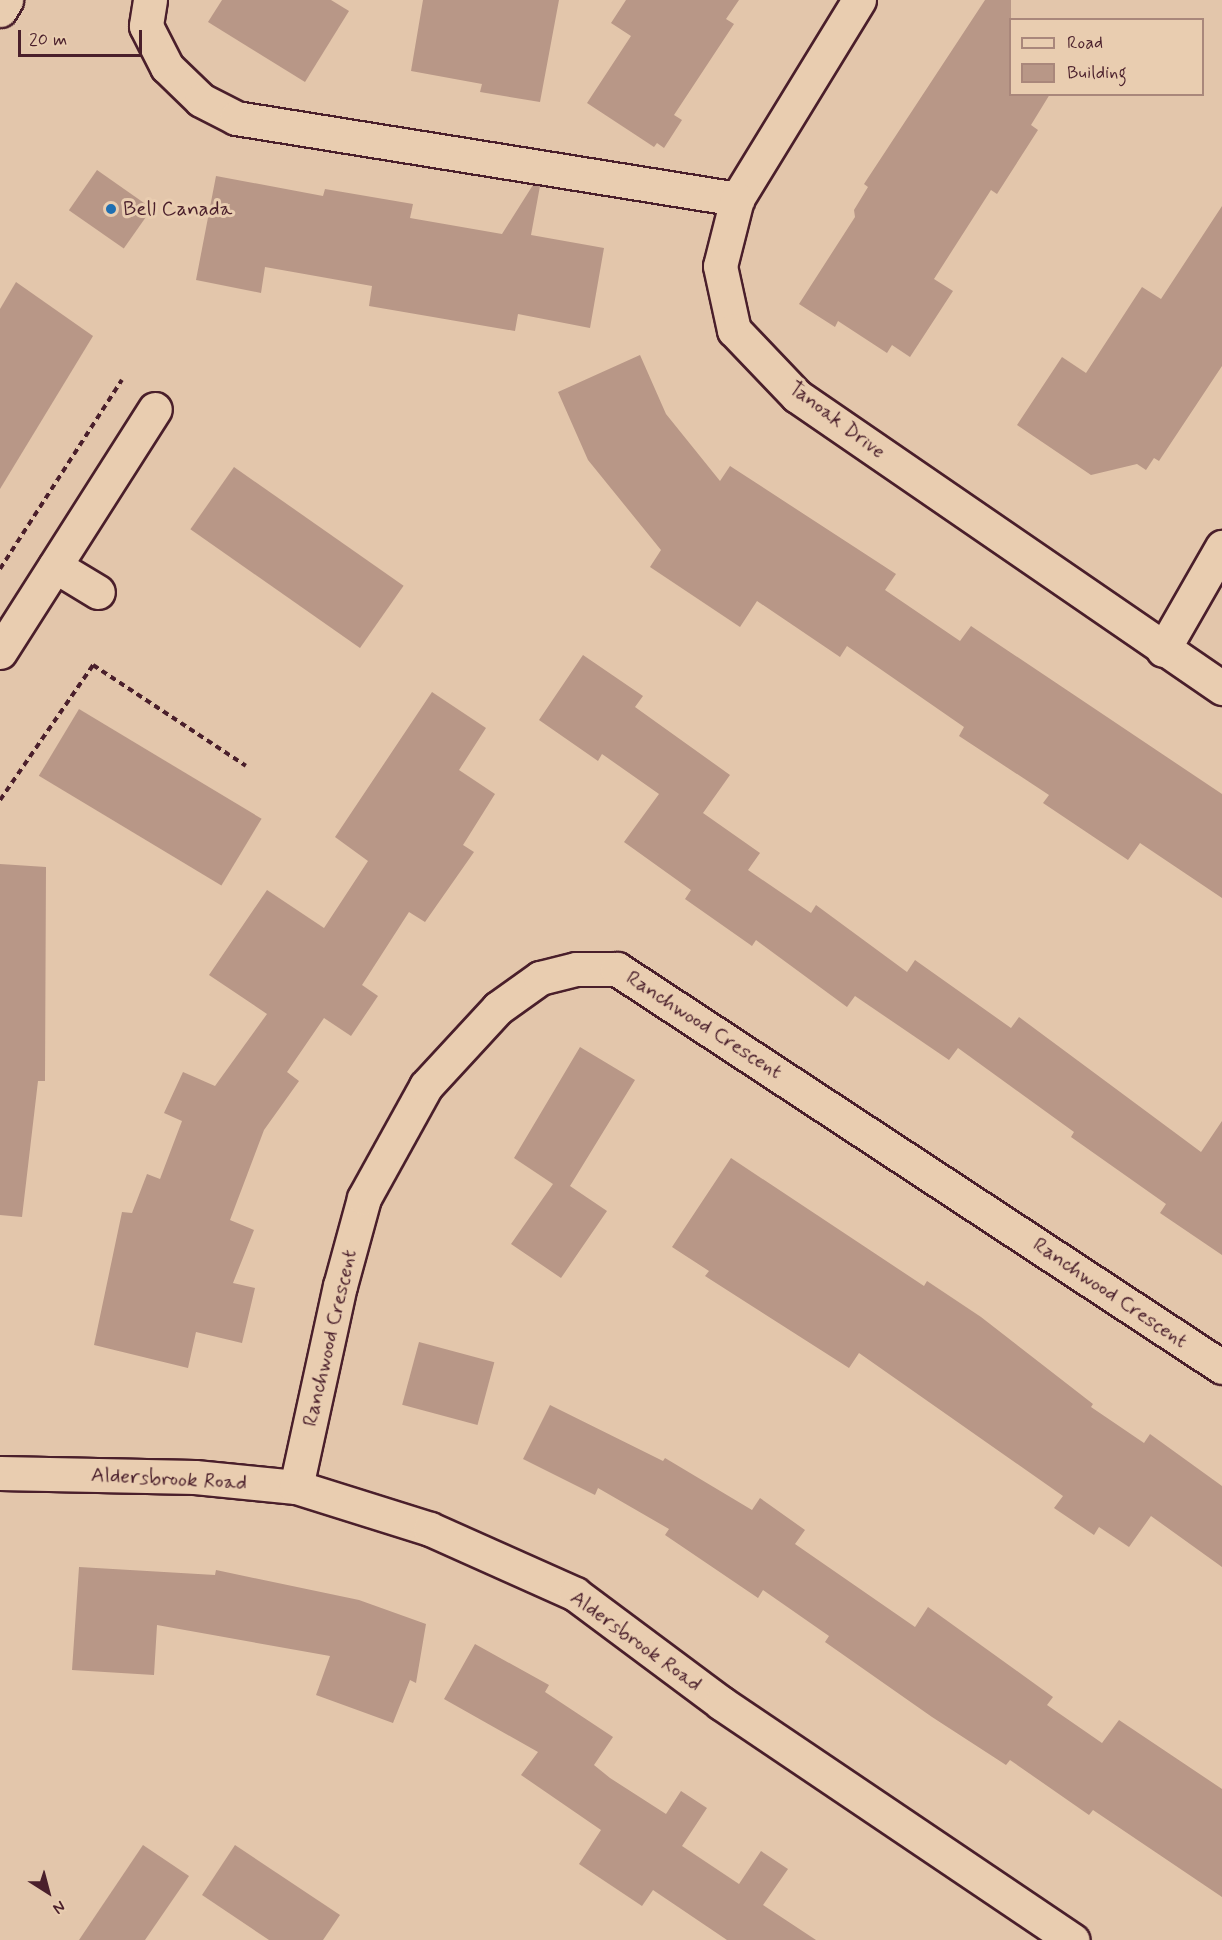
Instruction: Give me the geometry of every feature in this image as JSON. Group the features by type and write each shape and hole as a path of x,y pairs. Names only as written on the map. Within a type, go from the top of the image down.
{"street":[{"path":"0,10 6,0"},
{"path":"150,0 146,27 167,67 201,100 236,118 737,199"},
{"name":"Tanoak Drive","path":"859,0 737,199 720,266 734,330 797,396 1222,688"},
{"path":"0,652 155,409"},
{"path":"1164,650 1222,547"},
{"path":"55,566 98,592"},
{"name":"Ranchwood Crescent","path":"296,1487 340,1286 364,1198 426,1086 490,1017 540,978 576,969 617,969 1222,1367"},
{"name":"Aldersbrook Road","path":"0,1473 195,1476 296,1487 430,1529 575,1594 721,1703 1073,1940"}],"path":[{"path":"0,569 122,380"},
{"path":"0,800 93,665 246,766"}],"building":[{"path":"222,0 331,0 349,11 305,82 208,22"},
{"path":"423,0 559,0 540,102 480,92 482,84 411,71"},
{"path":"626,0 739,0 726,19 734,24 674,115 682,120 664,148 657,143 654,147 587,103 631,36 611,23"},
{"path":"985,0 1011,0 1009,96 1049,96 1031,125 1038,130 997,194 991,190 934,279 953,291 910,357 892,345 887,353 838,321 835,327 799,304 855,217 854,210 868,187 864,184"},
{"name":"Bell Canada","path":"97,170 152,208 124,249 69,210"},
{"path":"216,176 323,196 325,189 413,204 410,218 502,234 533,185 540,186 531,235 604,248 590,328 518,314 515,331 369,306 372,286 265,267 261,293 196,280"},
{"path":"1222,206 1222,366 1159,461 1154,458 1146,470 1137,464 1091,475 1017,425 1062,357 1086,373 1142,287 1161,299"},
{"path":"16,282 93,336 0,489 0,309"},
{"path":"640,355 666,414 720,481 730,466 896,574 885,590 960,641 971,626 1222,794 1222,898 1140,843 1128,860 1043,803 1049,795 959,736 964,727 847,646 840,657 757,601 740,627 650,567 661,550 588,460 558,392"},
{"path":"234,467 404,586 360,648 190,529"},
{"path":"583,655 643,696 635,707 730,775 703,813 760,853 748,870 811,913 816,905 907,972 915,960 1011,1028 1019,1017 1201,1152 1222,1121 1222,1255 1160,1213 1166,1204 1071,1137 1074,1132 958,1048 949,1060 855,996 847,1007 756,940 752,946 685,899 691,890 624,842 659,794 602,754 598,761 539,720"},
{"path":"432,692 486,728 459,770 495,794 463,845 474,852 425,922 409,912 362,985 378,996 351,1036 324,1018 287,1072 299,1081 264,1130 230,1220 254,1230 233,1283 255,1288 242,1343 196,1332 188,1368 94,1345 122,1212 132,1213 147,1174 160,1179 182,1121 164,1113 183,1072 215,1086 267,1014 209,975 267,890 324,928 368,861 335,837"},
{"path":"79,709 262,819 221,886 39,776"},
{"path":"0,864 46,867 45,1081 38,1081 22,1217 0,1215"},
{"path":"580,1047 635,1080 570,1186 607,1211 561,1278 511,1244 553,1184 514,1158"},
{"path":"731,1158 924,1286 927,1281 981,1317 1093,1404 1091,1407 1144,1443 1150,1434 1222,1486 1222,1567 1151,1516 1129,1547 1099,1527 1094,1535 1054,1508 1063,1496 859,1353 849,1368 705,1276 709,1271 672,1247"},
{"path":"419,1342 494,1362 478,1425 402,1405"},
{"path":"550,1405 663,1461 665,1458 752,1510 760,1498 805,1530 795,1544 915,1627 928,1607 1053,1697 1047,1705 1102,1743 1119,1720 1222,1789 1222,1897 1093,1810 1089,1815 1010,1760 1006,1765 932,1717 825,1642 829,1636 763,1590 758,1598 665,1535 669,1529 598,1488 595,1495 523,1459"},
{"path":"79,1567 215,1575 216,1570 359,1600 426,1624 416,1683 410,1680 393,1723 316,1695 330,1656 157,1625 154,1675 72,1670"},
{"path":"475,1644 549,1685 545,1692 613,1737 594,1765 610,1778 666,1814 681,1791 707,1808 682,1846 739,1884 761,1851 788,1869 763,1905 816,1940 727,1940 653,1890 642,1906 579,1864 601,1830 521,1775 538,1752 444,1699"},
{"path":"143,1845 189,1876 145,1940 79,1940"},
{"path":"235,1845 340,1915 323,1940 269,1940 202,1895"}],"place":[{"name":"Bell Canada","path":"111,209"}]}
